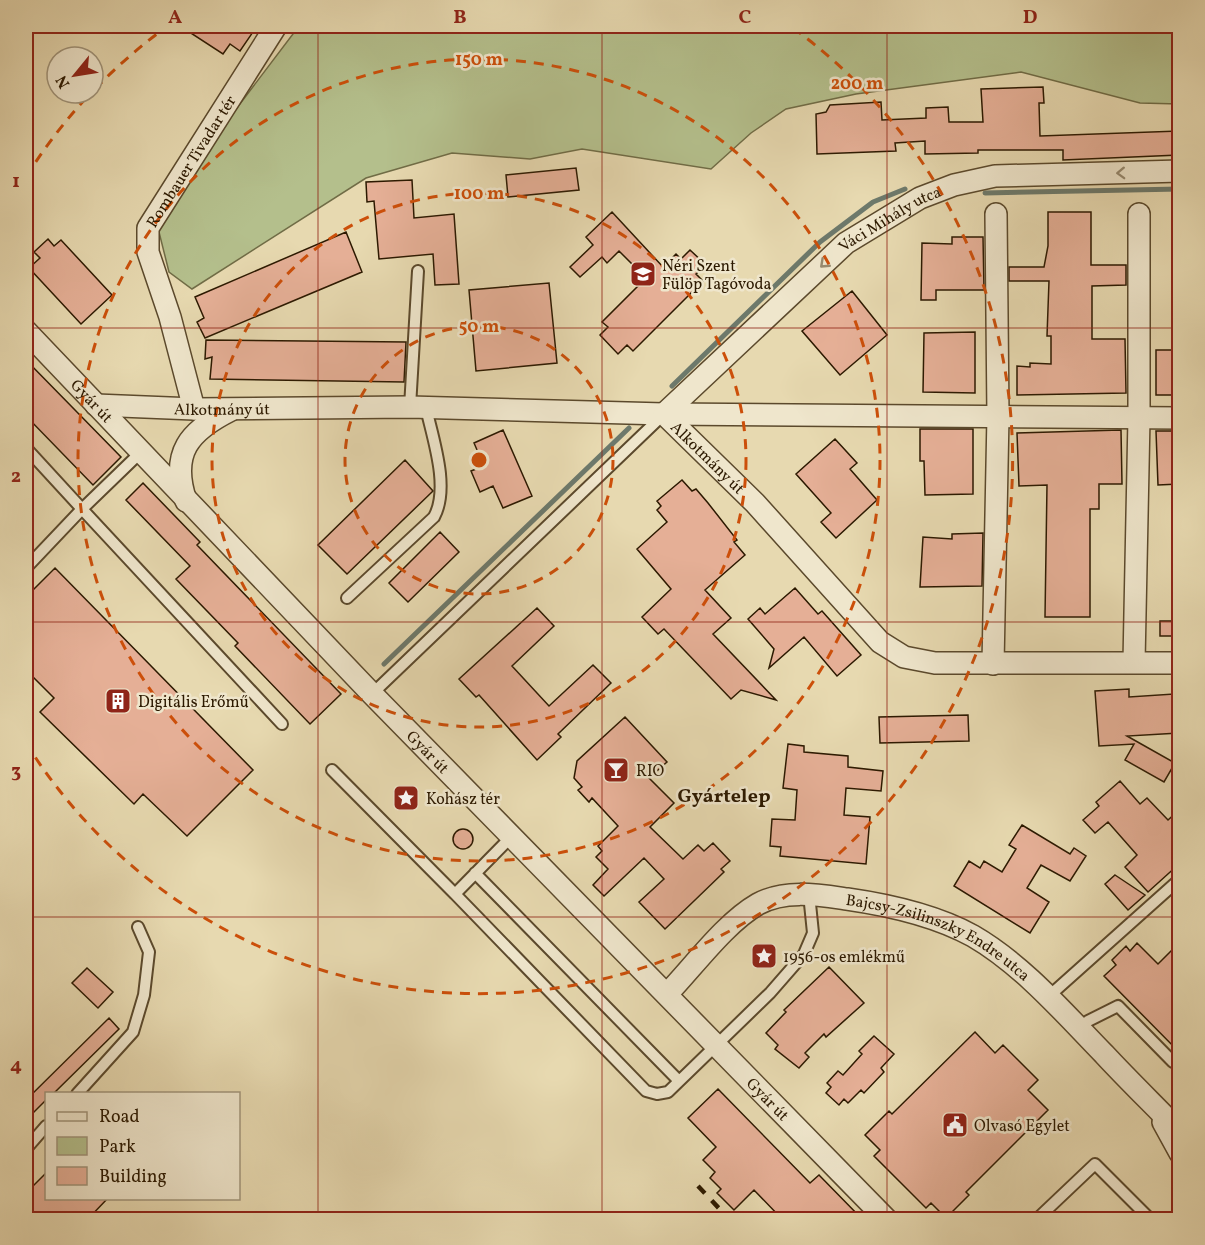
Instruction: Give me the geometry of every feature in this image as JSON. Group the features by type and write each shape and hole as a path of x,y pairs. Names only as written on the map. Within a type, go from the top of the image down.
{"street":[{"name":"Rombauer Tivadar tér","path":"194,409 170,317 148,252 148,228 276,26"},
{"name":"Váci Mihály utca","path":"664,414 846,243 868,227 920,198 954,185 995,176 1179,171"},
{"path":"1134,662 1139,418 1139,213"},
{"path":"993,664 998,416 996,214"},
{"name":"Gyár út","path":"26,330 186,502 668,993 887,1220"},
{"name":"Alkotmány út","path":"96,405 194,409 418,408 664,414 754,503 880,642 904,657 920,662 993,664 1179,663"},
{"path":"186,502 181,486 180,462 187,443 201,427 234,409"},
{"path":"664,414 1179,418"},
{"name":"Bajcsy-Zsilinszky Endre utca","path":"668,993 732,925 758,904 774,898 809,893 872,902 935,919 973,936 1006,960 1048,997 1171,1121 1179,1153"}],"lane":[{"path":"347,598 434,517 441,505 442,490 418,408 418,271"},
{"path":"372,694 664,414"},
{"path":"26,448 282,724"},
{"path":"26,568 140,453"},
{"path":"332,770 646,1091 657,1094 668,1092 770,993 804,954 813,933 809,893"},
{"path":"455,894 512,836"},
{"path":"476,873 679,1081"},
{"path":"1048,997 1179,879"},
{"path":"78,1092 133,1032 144,995 149,952 138,927"},
{"path":"1079,1029 1088,1021 1118,1006 1173,1062 1179,1063"},
{"path":"26,1149 45,1127"},
{"path":"1036,1220 1095,1164 1151,1220"}],"green space":[{"path":"299,26 1179,26 1179,104 1140,103 1021,72 856,94 786,109 751,133 711,169 582,149 530,159 452,153 366,178 192,289 169,272 155,216"}],"building":[{"path":"180,26 257,26 240,51 230,44 223,54"},
{"path":"1043,87 1044,103 1039,103 1040,136 1179,131 1179,155 1063,160 1063,150 978,150 978,153 925,154 925,141 895,143 896,151 817,154 816,114 826,112 830,105 881,102 882,120 926,118 926,108 948,107 949,122 983,122 981,89"},
{"path":"576,168 579,190 508,197 506,175"},
{"path":"412,180 414,218 454,214 459,284 435,285 433,254 379,259 374,201 367,202 366,182"},
{"path":"612,212 663,267 676,254 681,259 690,250 706,265 696,274 703,281 633,351 627,345 618,354 600,335 608,327 602,322 646,278 619,251 607,263 602,257 580,277 570,267 593,245 586,237"},
{"path":"1048,212 1091,212 1091,265 1126,265 1126,285 1092,286 1092,339 1125,339 1126,393 1017,395 1017,366 1030,367 1030,363 1051,364 1051,336 1047,336 1049,281 1009,281 1009,267 1044,267 1048,246"},
{"path":"346,232 362,272 205,338 197,322 204,318 195,297"},
{"path":"952,237 983,237 984,290 936,290 936,300 921,300 922,243 952,244"},
{"path":"48,239 54,246 61,240 112,295 81,324 29,268 40,258 34,252"},
{"path":"549,283 557,363 476,371 469,290"},
{"path":"852,291 887,335 840,375 802,331"},
{"path":"975,332 975,393 923,392 924,333"},
{"path":"206,340 406,342 404,382 210,379 212,357 205,359"},
{"path":"1156,350 1179,350 1179,395 1156,395"},
{"path":"26,360 121,457 93,485 26,416"},
{"path":"920,429 973,429 973,494 925,495 924,461 920,461"},
{"path":"503,430 532,496 503,508 493,486 480,492 471,471 484,466 474,443"},
{"path":"1121,430 1122,484 1099,484 1099,509 1090,509 1090,617 1045,617 1047,485 1019,486 1017,433"},
{"path":"1156,431 1174,431 1174,436 1179,436 1179,484 1158,485"},
{"path":"835,439 857,463 850,469 877,500 836,538 821,522 831,513 796,474"},
{"path":"405,460 433,491 347,574 318,545"},
{"path":"682,480 692,491 696,489 708,503 737,540 734,542 745,555 705,590 731,618 713,634 776,700 741,690 731,699 664,629 658,634 642,617 671,589 637,549 667,522 657,510 661,506 657,501"},
{"path":"143,483 200,542 197,545 341,694 310,724 235,646 238,643 176,579 190,566 126,500"},
{"path":"440,532 459,552 408,602 389,583"},
{"path":"983,533 982,586 920,587 923,537 952,539 952,534"},
{"name":"Digitális Erőmű","path":"55,568 253,770 187,836 143,794 134,804 40,712 54,698 26,670 26,597"},
{"path":"795,588 818,614 822,611 861,655 837,676 804,637 769,668 774,649 748,619 760,608 765,614"},
{"path":"537,608 554,626 512,666 549,706 593,665 611,683 558,734 561,737 537,760 479,695 476,697 459,679"},
{"path":"1160,621 1174,621 1174,636 1160,636"},
{"path":"1129,689 1129,697 1174,694 1175,704 1179,703 1179,733 1127,736 1175,763 1164,782 1125,760 1134,744 1099,746 1095,691"},
{"path":"968,715 969,741 880,743 879,717"},
{"path":"625,717 667,762 649,778 674,803 650,827 683,859 698,845 704,851 713,843 730,861 721,869 724,872 665,929 639,902 664,879 644,858 604,896 593,885 608,869 596,857 602,851 598,846 618,826 592,798 589,802 578,790 582,787 574,778 577,761"},
{"path":"788,744 804,746 804,752 848,756 848,767 883,771 881,791 846,788 844,815 870,817 866,864 780,856 781,847 770,846 772,819 795,820 797,790 783,788"},
{"path":"1120,781 1140,804 1147,798 1168,820 1179,810 1179,864 1148,892 1125,867 1137,855 1108,822 1095,833 1083,820 1099,806 1096,802"},
{"path":"1022,825 1070,854 1074,848 1086,856 1070,881 1041,865 1027,888 1049,902 1030,933 954,886 969,861 980,868 984,861 1002,872 1016,849 1009,845"},
{"path":"463,829 470,832 473,839 470,846 463,849 456,846 453,839 456,832"},
{"path":"1115,875 1145,895 1128,910 1105,884"},
{"path":"1137,943 1158,964 1179,943 1179,1052 1104,976 1116,965 1112,960 1126,946 1130,951"},
{"path":"829,967 864,1003 826,1037 824,1034 805,1053 809,1057 799,1068 775,1049 778,1045 766,1033 786,1012 784,1010"},
{"path":"87,968 113,992 98,1008 72,983"},
{"path":"109,1018 119,1029 55,1092 45,1092 45,1101 26,1120 26,1100"},
{"name":"Olvasó Egylet","path":"975,1032 995,1053 1003,1045 1038,1080 1028,1090 1048,1110 966,1192 969,1195 946,1218 931,1203 926,1208 874,1156 880,1150 865,1135 889,1111 892,1114"},
{"path":"874,1036 894,1054 881,1068 884,1072 864,1093 861,1090 848,1103 844,1099 839,1105 826,1093 831,1087 827,1083 838,1071 843,1075 862,1054 859,1051"},
{"path":"718,1089 810,1183 819,1175 863,1220 783,1220 754,1190 734,1210 717,1193 721,1189 710,1178 715,1172 703,1160 716,1147 688,1118"},
{"path":"45,1174 45,1200 106,1200 87,1220 26,1220 26,1193"}],"waterway":[{"path":"672,386 820,242 873,202 905,189"},
{"path":"985,193 1180,189"},
{"path":"384,664 629,428"}],"railway":[{"path":"698,1186 730,1220"}],"place":[{"name":"Néri Szent Fülöp Tagóvoda","path":"643,274"},
{"name":"Digitális Erőmű","path":"118,701"},
{"name":"RIO","path":"616,770"},
{"name":"Kohász tér","path":"406,798"},
{"name":"1956-os emlékmű","path":"764,956"},
{"name":"Olvasó Egylet","path":"955,1125"}],"district":[{"name":"Gyártelep","path":"724,795"}]}
